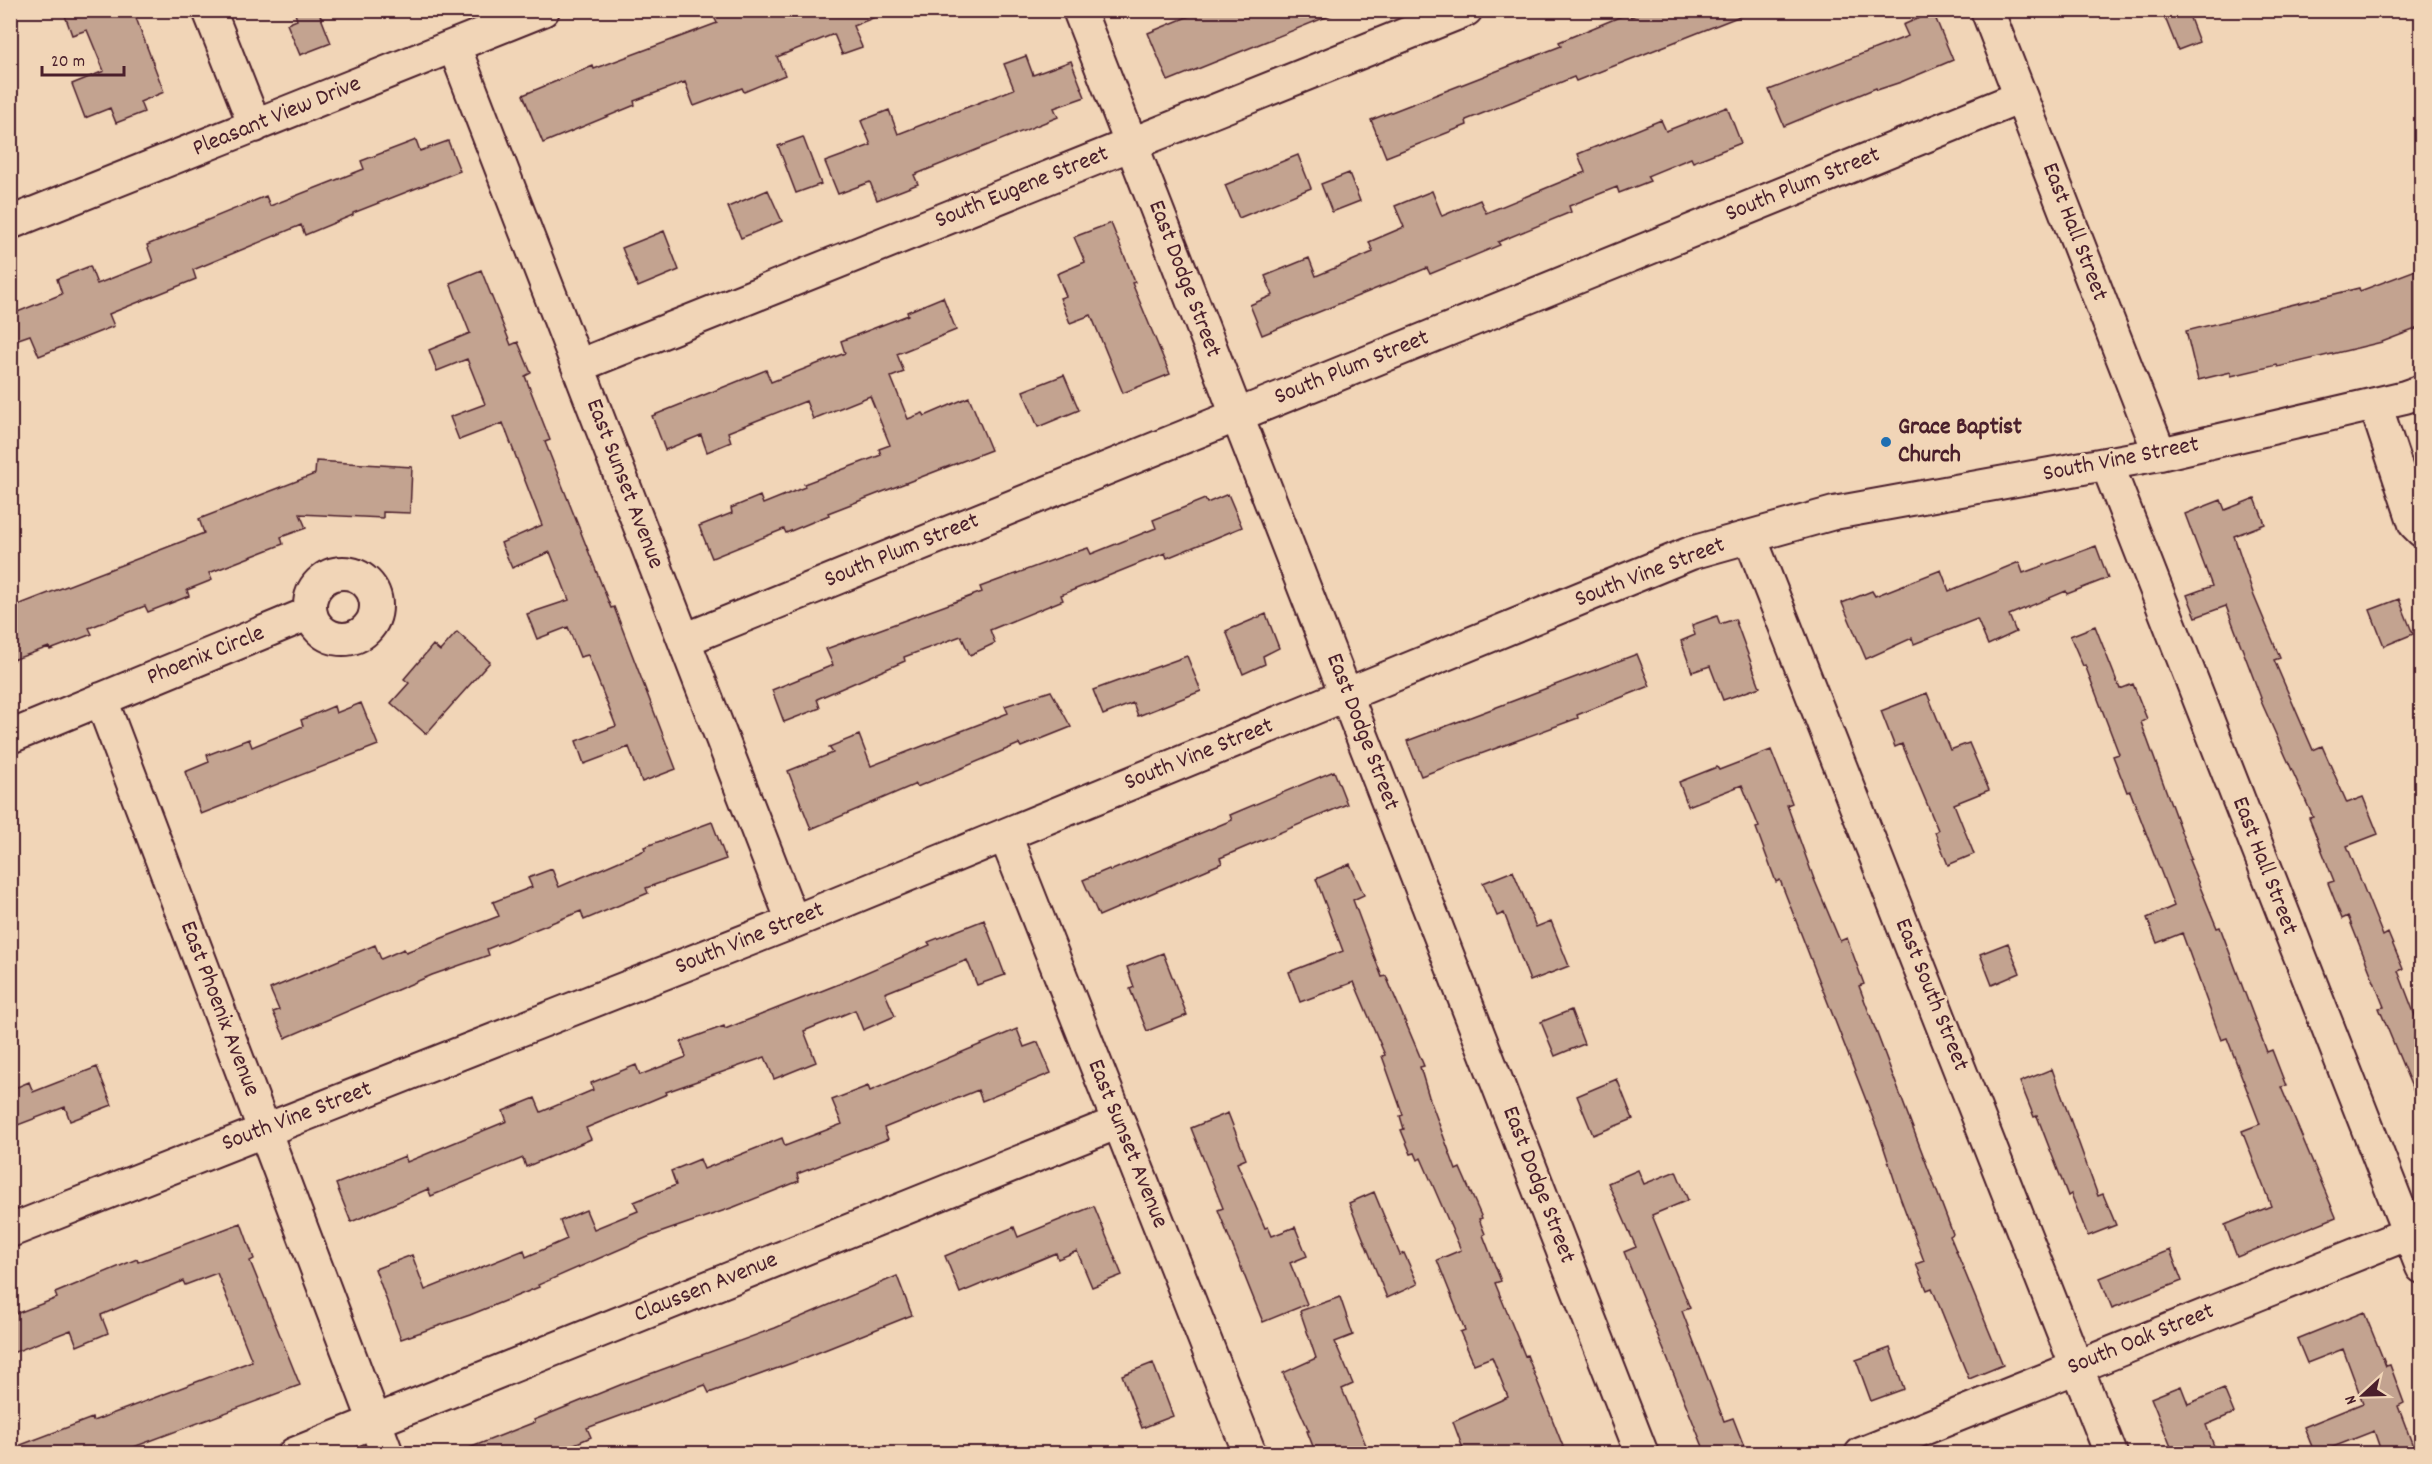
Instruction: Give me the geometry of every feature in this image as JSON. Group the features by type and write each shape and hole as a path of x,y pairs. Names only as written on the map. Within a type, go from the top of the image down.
{"street":[{"path":"209,10 255,126"},
{"name":"Pleasant View Drive","path":"10,223 543,10"},
{"name":"East Dodge Street","path":"1079,10 1642,1454"},
{"name":"South Eugene Street","path":"578,366 1466,10"},
{"name":"East Hall Street","path":"1987,10 2160,454"},
{"name":"East Sunset Avenue","path":"454,46 793,922"},
{"name":"South Plum Street","path":"684,640 2021,97"},
{"name":"South Vine Street","path":"10,1231 793,922 1691,553 1834,513 2160,454 2375,404 2421,391"},
{"path":"2375,404 2415,524 2421,531"},
{"name":"East Hall Street","path":"2107,464 2415,1230 2421,1267"},
{"name":"East South Street","path":"1750,537 2111,1454"},
{"name":"Phoenix Circle","path":"10,737 310,613"},
{"name":"East Phoenix Avenue","path":"101,699 387,1454"},
{"name":"East Sunset Avenue","path":"1005,835 1250,1454"},
{"name":"Claussen Avenue","path":"294,1454 1119,1122"},
{"name":"South Oak Street","path":"1861,1454 2415,1230"}],"building":[{"path":"63,10 133,10 164,92 140,102 144,112 116,123 110,108 85,118 72,84 104,71 87,30 72,35"},
{"path":"294,10 318,10 331,43 300,55 287,24 297,20"},
{"path":"730,10 890,11 853,26 862,47 842,54 834,34 777,57 785,75 744,92 742,88 694,106 685,82 634,101 635,105 543,143 523,95 593,66 594,69 717,23 714,17"},
{"path":"1204,10 1341,11 1168,81 1148,33"},
{"path":"1646,10 1753,11 1576,81 1574,77 1466,120 1467,125 1386,157 1371,120 1561,46 1559,42 1629,13 1631,17"},
{"path":"2162,10 2187,10 2199,42 2178,50"},
{"path":"1933,12 1953,60 1901,82 1877,90 1876,88 1784,126 1769,90 1908,36 1903,25"},
{"path":"1026,56 1033,75 1071,61 1085,97 1054,108 1058,117 914,175 918,184 877,200 870,182 838,194 825,162 871,145 861,121 889,110 898,134 1014,89 1004,64"},
{"path":"1727,107 1741,143 1693,162 1691,158 1647,176 1650,181 1619,193 1617,187 1569,206 1571,212 1498,242 1500,245 1430,274 1427,268 1262,335 1250,305 1273,295 1265,276 1309,258 1316,276 1373,252 1369,242 1404,227 1395,206 1432,191 1442,216 1480,200 1486,213 1585,172 1578,154 1661,120 1666,131"},
{"path":"803,137 821,184 796,193 778,146"},
{"path":"416,140 420,151 448,141 460,171 353,213 353,215 305,235 301,225 193,270 196,279 109,314 114,326 39,356 30,335 10,342 10,315 62,294 57,279 90,266 97,284 153,262 147,245 266,196 270,206 364,169 361,161"},
{"path":"1298,155 1311,188 1239,218 1225,185"},
{"path":"1349,173 1360,201 1332,212 1321,184"},
{"path":"768,190 782,221 741,238 728,207"},
{"path":"1111,223 1135,282 1132,283 1170,374 1123,393 1091,315 1070,323 1060,298 1066,296 1057,274 1085,262 1074,237"},
{"path":"664,231 679,270 638,287 622,248"},
{"path":"2421,268 2421,327 2382,342 2278,367 2277,365 2231,376 2231,372 2198,380 2186,331 2359,288 2360,291"},
{"path":"481,270 511,345 518,342 531,373 525,376 550,440 545,442 611,608 614,607 676,769 642,782 629,747 584,764 576,741 616,726 588,655 580,657 568,627 537,639 527,614 569,600 550,552 512,568 501,543 542,525 503,423 459,440 450,417 485,404 467,359 437,371 429,350 470,333 450,283"},
{"path":"943,297 956,330 897,354 904,372 891,377 908,419 923,413 925,416 969,397 991,450 828,513 829,515 786,533 784,529 712,558 699,526 732,513 731,508 760,496 763,504 805,487 804,484 881,455 879,449 890,445 870,396 813,419 806,401 728,432 731,442 707,452 701,435 665,450 652,416 766,370 771,382 845,353 841,341 908,315 907,312"},
{"path":"1064,375 1079,410 1038,427 1023,391"},
{"path":"316,461 412,467 410,513 383,512 383,518 300,514 306,528 281,537 283,544 209,573 212,580 187,590 189,596 148,612 145,606 89,628 92,634 50,650 49,647 10,661 10,608 204,533 199,519 315,474"},
{"path":"1228,494 1242,527 1167,558 1165,553 1061,595 1063,600 990,630 995,643 970,655 961,636 904,657 905,661 817,699 820,708 784,722 772,690 833,665 826,649 982,592 980,587 1061,557 1088,548 1091,554 1156,528 1153,520 1205,499 1207,503"},
{"path":"2255,498 2265,524 2234,536 2254,596 2280,658 2274,660 2313,750 2322,746 2347,803 2363,797 2378,834 2347,846 2383,936 2388,933 2403,969 2398,971 2421,1031 2421,1109 2379,1008 2384,1007 2348,916 2342,919 2328,883 2334,881 2309,818 2313,817 2260,699 2226,606 2196,617 2187,595 2212,586 2185,514 2221,500 2225,510"},
{"path":"2096,546 2108,578 2067,594 2066,591 2009,615 2016,632 1988,645 1977,619 1914,644 1912,638 1866,659 1842,603 1872,591 1875,596 1941,570 1949,591 2019,562 2023,573"},
{"path":"2399,599 2413,634 2384,646 2370,610"},
{"path":"1266,614 1279,648 1263,656 1265,664 1243,674 1226,631"},
{"path":"1717,616 1720,624 1735,619 1760,687 1723,700 1710,666 1692,672 1681,641 1695,635 1692,625"},
{"path":"2095,626 2120,689 2133,684 2147,719 2141,722 2191,859 2189,860 2217,928 2220,927 2267,1052 2272,1050 2286,1086 2281,1087 2336,1217 2237,1257 2225,1225 2271,1206 2242,1131 2260,1124 2227,1038 2221,1040 2182,933 2157,943 2147,918 2174,906 2130,791 2127,792 2113,756 2119,754 2085,665 2083,666 2070,636"},
{"path":"457,632 490,662 426,734 391,703 409,683 404,679 433,645 440,651"},
{"path":"1637,654 1650,686 1577,715 1578,718 1421,776 1407,741"},
{"path":"1187,656 1201,691 1138,716 1133,703 1103,715 1093,690"},
{"path":"1051,691 1071,727 1021,747 1019,744 917,787 916,784 811,829 788,771 833,753 829,747 859,735 871,766 1008,713 1005,706"},
{"path":"1927,693 1950,750 1969,743 1989,790 1954,804 1974,854 1948,865 1935,832 1938,830 1902,744 1895,747 1881,711"},
{"path":"361,703 378,745 201,814 185,772 209,762 207,755 249,739 252,747 303,726 301,720 334,706 336,713"},
{"path":"1771,750 1792,803 1787,805 1814,879 1840,941 1847,938 1864,984 1859,986 1953,1234 1950,1236 2003,1365 1969,1379 1932,1288 1927,1290 1916,1264 1924,1261 1880,1136 1780,880 1776,882 1756,828 1759,827 1742,785 1688,806 1679,782 1717,767 1719,770"},
{"path":"1334,771 1347,804 1220,858 1222,863 1099,916 1083,880 1232,820 1230,815"},
{"path":"712,822 726,859 646,888 648,893 584,920 581,911 487,949 489,955 432,975 285,1038 273,1012 279,1010 270,989 375,945 381,959 404,949 406,952 499,916 493,902 532,887 528,878 552,869 559,887 645,850 644,847"},
{"path":"1350,864 1364,895 1353,900 1382,977 1386,976 1424,1066 1420,1067 1429,1097 1456,1170 1460,1168 1482,1218 1479,1219 1485,1234 1483,1235 1501,1281 1495,1283 1525,1356 1527,1355 1566,1454 1465,1454 1453,1422 1508,1397 1492,1357 1474,1364 1460,1332 1465,1330 1437,1260 1461,1250 1421,1158 1418,1160 1415,1153 1411,1154 1401,1130 1404,1129 1400,1116 1403,1115 1382,1056 1385,1055 1354,982 1300,1002 1289,972 1343,951 1316,879"},
{"path":"1513,871 1536,927 1551,921 1569,966 1530,981 1504,913 1497,916 1483,883"},
{"path":"984,920 1005,975 977,985 967,960 885,993 895,1016 863,1030 855,1010 804,1031 816,1062 774,1079 765,1057 666,1092 667,1094 586,1128 591,1139 526,1167 523,1158 431,1196 428,1189 351,1222 336,1184 405,1156 407,1162 507,1121 503,1111 535,1098 541,1112 593,1090 591,1083 636,1065 640,1075 686,1057 681,1042 724,1026 725,1029 839,984 930,945 928,942"},
{"path":"2008,943 2020,973 1992,985 1980,954"},
{"path":"1163,953 1187,1015 1147,1031 1130,989 1134,987 1127,967"},
{"path":"1571,1010 1584,1044 1555,1056 1541,1022"},
{"path":"1017,1029 1024,1047 1038,1042 1051,1073 982,1101 978,1090 884,1128 888,1139 797,1174 799,1181 648,1237 538,1285 539,1287 470,1315 401,1339 375,1269 412,1255 425,1290 524,1250 526,1257 567,1239 560,1221 586,1210 594,1229 638,1211 634,1202 676,1185 671,1171 700,1159 704,1169 782,1138 785,1146 842,1124 832,1100 868,1086 870,1091"},
{"path":"97,1067 112,1105 70,1121 65,1107 10,1128 10,1090 29,1082 33,1092"},
{"path":"2052,1069 2098,1196 2103,1194 2116,1225 2088,1236 2071,1194 2068,1196 2037,1116 2034,1117 2020,1082"},
{"path":"1617,1079 1633,1119 1593,1135 1577,1096"},
{"path":"1228,1113 1246,1159 1237,1163 1265,1228 1268,1227 1272,1236 1295,1227 1307,1256 1290,1263 1307,1304 1263,1322 1218,1210 1223,1208 1191,1128"},
{"path":"1638,1170 1644,1184 1676,1171 1688,1200 1652,1215 1690,1308 1682,1311 1724,1421 1733,1418 1747,1454 1706,1454 1624,1252 1636,1247 1608,1183"},
{"path":"1374,1192 1400,1255 1404,1253 1418,1284 1387,1298 1349,1203"},
{"path":"1094,1206 1122,1275 1092,1287 1077,1251 1058,1259 1056,1253 960,1293 945,1256 1014,1227 1018,1237"},
{"path":"241,1223 254,1259 250,1261 300,1385 115,1454 10,1454 10,1449 92,1418 93,1421 252,1361 217,1273 185,1285 183,1281 101,1315 108,1333 77,1346 71,1330 10,1354 10,1316 57,1298 55,1293 137,1259 138,1262"},
{"path":"2170,1250 2182,1281 2112,1308 2100,1278"},
{"path":"897,1276 912,1315 709,1393 705,1385 587,1428 591,1437 551,1454 459,1454 459,1452 620,1385 775,1328"},
{"path":"1340,1297 1353,1335 1335,1342 1353,1384 1342,1389 1366,1445 1346,1454 1316,1454 1307,1431 1309,1431 1283,1373 1316,1358 1300,1311"},
{"path":"2364,1312 2386,1366 2390,1365 2404,1403 2398,1406 2416,1454 2382,1454 2374,1431 2315,1454 2304,1427 2363,1403 2343,1349 2307,1363 2297,1339"},
{"path":"1890,1348 1904,1389 1871,1401 1856,1360"},
{"path":"1153,1363 1173,1416 1142,1428 1122,1375"},
{"path":"2181,1386 2188,1404 2224,1389 2234,1413 2206,1425 2217,1454 2174,1454 2151,1398"}],"place":[{"name":"Grace Baptist Church","path":"1886,442"}]}
